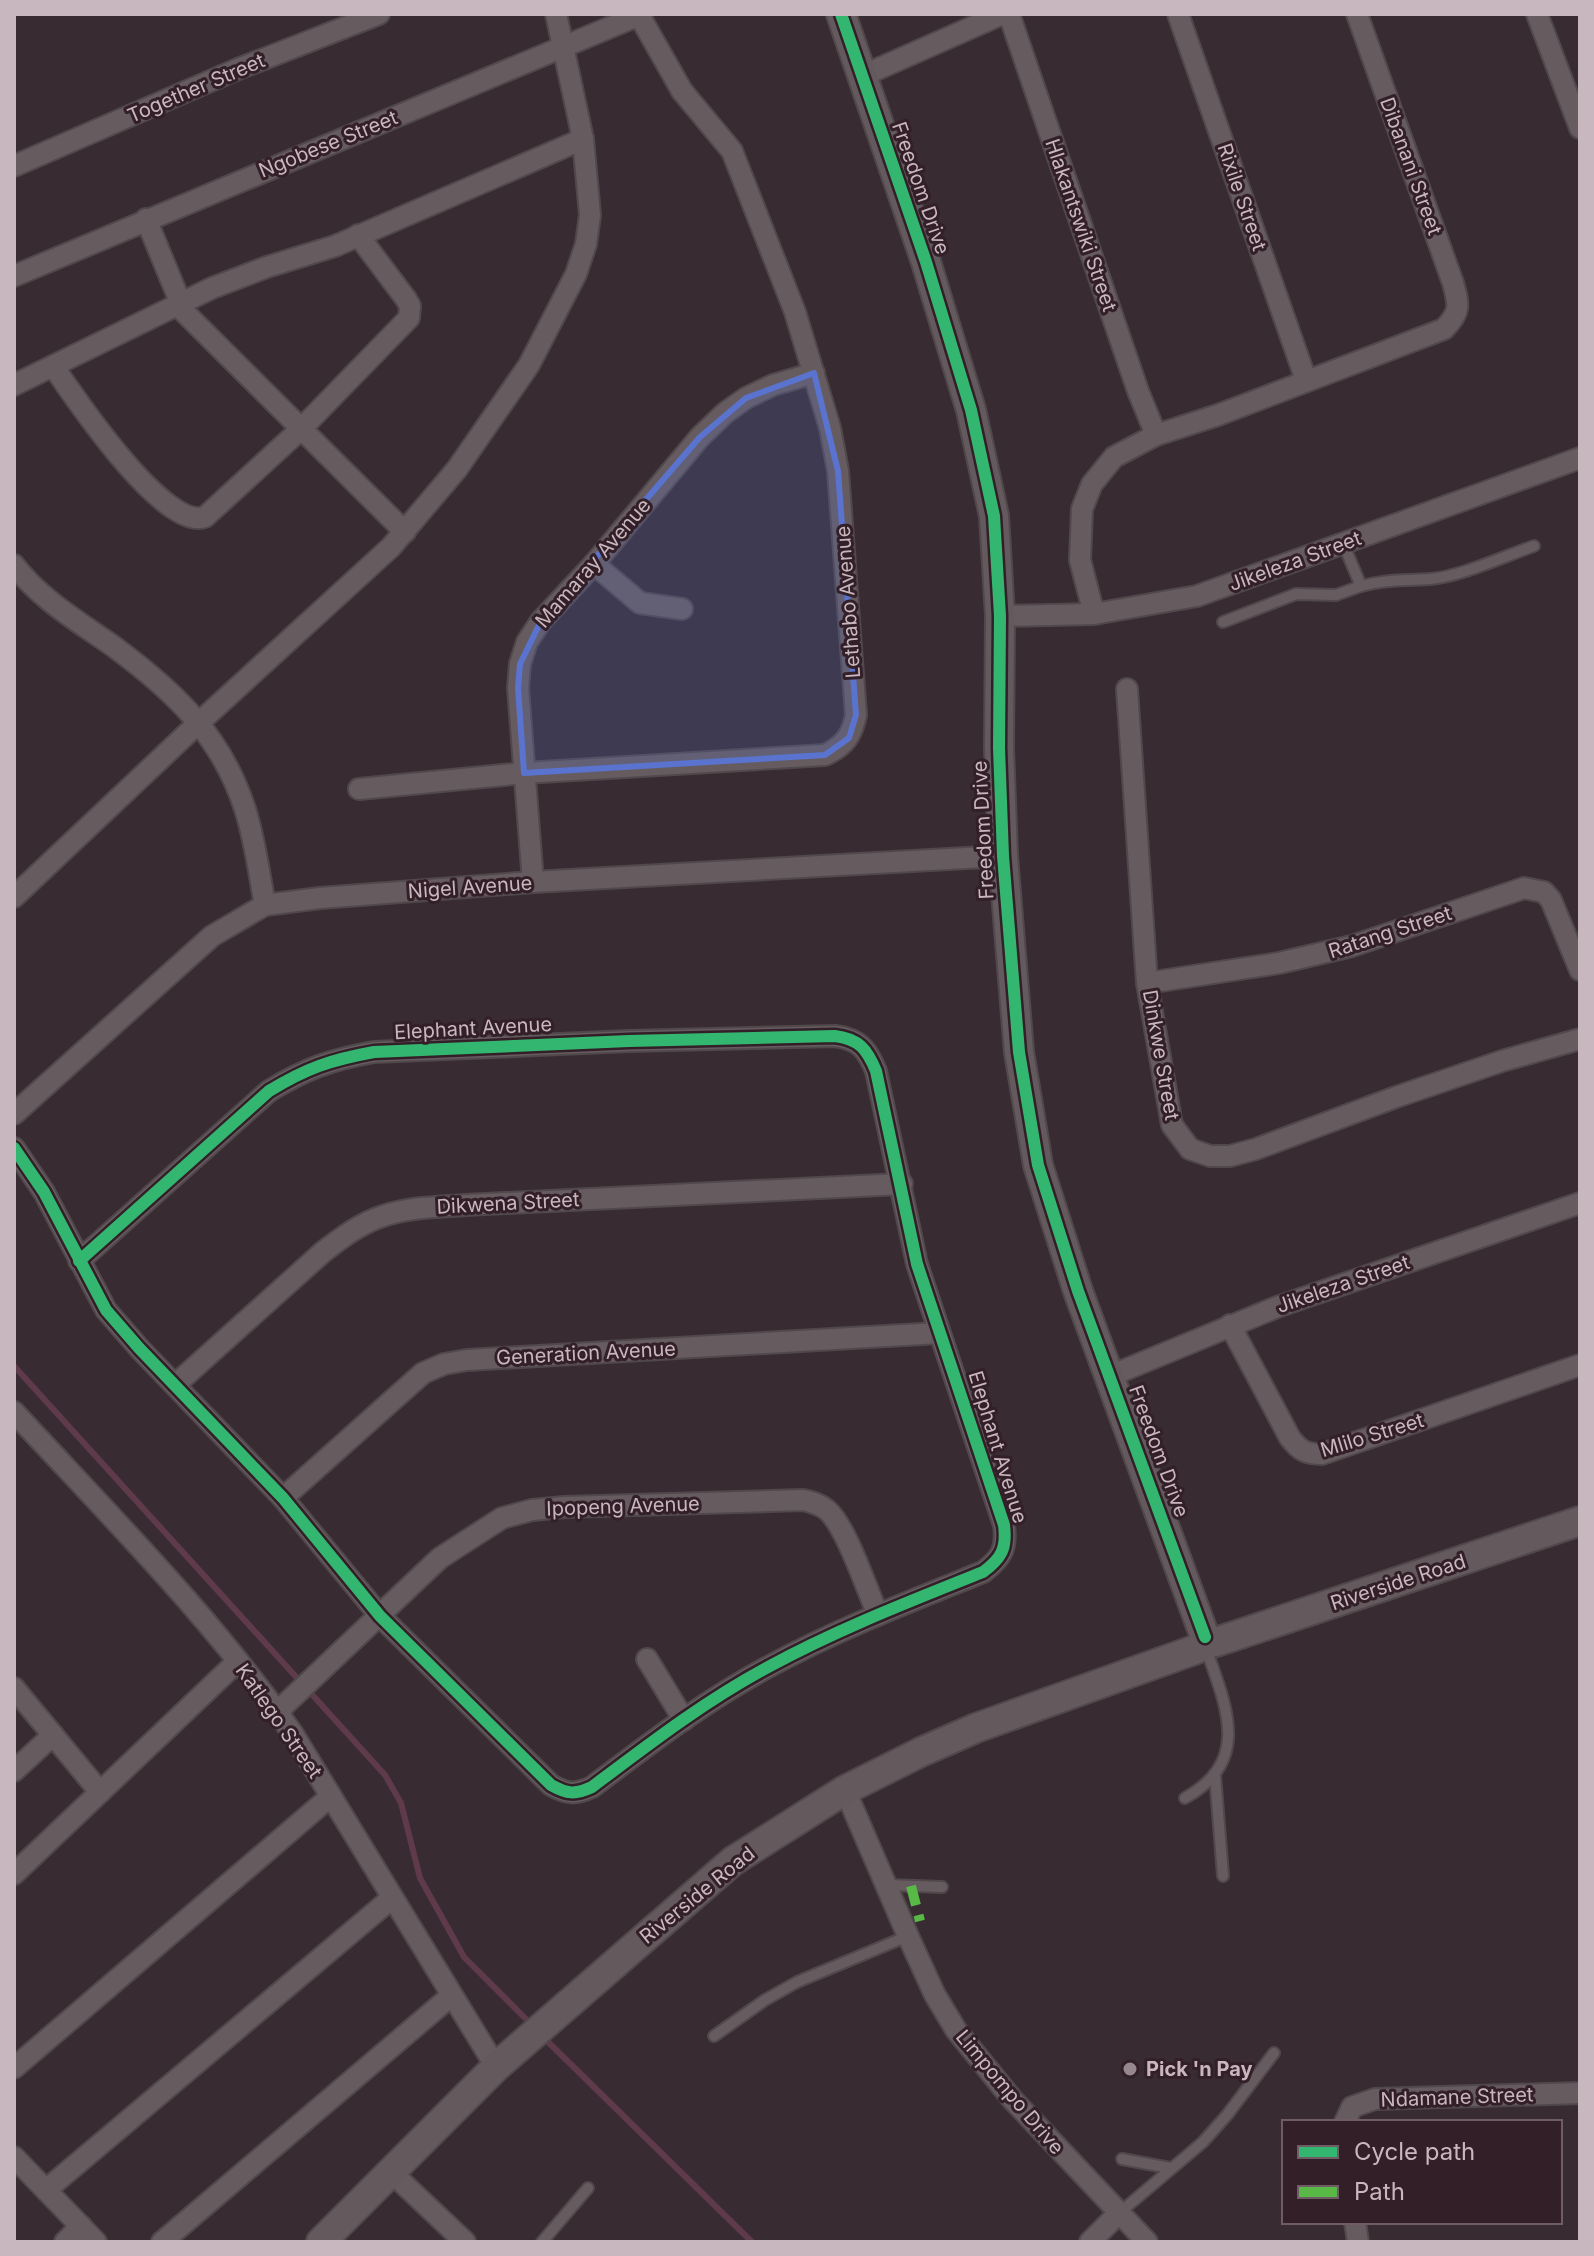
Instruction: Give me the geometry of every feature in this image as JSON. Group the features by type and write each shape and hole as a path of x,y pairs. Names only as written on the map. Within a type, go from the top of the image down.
{"street":[{"name":"Together Street","path":"14,166 238,69 379,14"},
{"path":"14,897 405,532 457,469 529,365 576,274 586,244 590,215 583,139 556,14"},
{"name":"Freedom Drive","path":"841,14 926,262 971,410 994,516 1000,616 999,748 1003,856 1019,1052 1035,1152 1078,1291 1207,1646"},
{"path":"862,76 1002,14"},
{"name":"Hlakantswiki Street","path":"1009,14 1138,391 1156,435"},
{"name":"Rixile Street","path":"1178,14 1306,380"},
{"name":"Dibanani Street","path":"1306,380 1444,329 1454,319 1459,304 1357,14"},
{"path":"1537,14 1580,128"},
{"name":"Ngobese Street","path":"14,276 640,15"},
{"name":"Lethabo Avenue","path":"359,789 524,773 825,755 840,748 849,738 856,715 838,471 830,428 795,312 741,169 721,135 682,91 640,15"},
{"path":"14,385 238,276 314,254 583,139"},
{"path":"146,219 180,305 405,532"},
{"path":"53,366 93,425 149,488 189,518 197,520 205,517 301,429 402,325 410,312 406,299 358,235"},
{"name":"Mamaray Avenue","path":"533,882 518,688 523,653 541,621 594,564 700,437 746,398 773,385 814,373"},
{"path":"1094,614 1080,560 1082,509 1092,484 1114,457 1156,435 1306,380"},
{"name":"Jikeleza Street","path":"1000,616 1094,614 1197,596 1580,458"},
{"path":"594,564 640,603 682,609"},
{"path":"14,565 44,596 163,683 199,723 231,776 245,809 265,905"},
{"name":"Dinkwe Street","path":"1127,689 1147,983 1172,1125 1190,1149 1210,1156 1230,1156 1256,1149 1502,1061 1580,1039"},
{"name":"Nigel Avenue","path":"14,1114 212,936 265,905 533,882 1003,856"},
{"name":"Ratang Street","path":"1147,983 1279,963 1352,946 1524,888 1544,892 1551,900 1580,970"},
{"name":"Elephant Avenue","path":"851,1038 860,1043 876,1071 902,1184 917,1264 1004,1525 1006,1541 1003,1553 983,1572 878,1615 767,1667 581,1792 563,1792 551,1785 380,1616 283,1498 106,1310 79,1261 269,1091 333,1059 374,1052 629,1041 851,1038"},
{"path":"14,1148 44,1192 79,1261"},
{"name":"Dikwena Street","path":"176,1384 323,1252 349,1233 382,1216 412,1209 465,1205 902,1184"},
{"name":"Jikeleza Street","path":"1110,1376 1230,1325 1580,1203"},
{"name":"Mlilo Street","path":"1230,1325 1290,1438 1299,1450 1309,1454 1322,1454 1580,1365"},
{"name":"Generation Avenue","path":"283,1498 401,1390 423,1373 444,1364 467,1360 939,1333"},
{"name":"Katlego Street","path":"14,1412 161,1572 238,1661 277,1712 496,2067"},
{"name":"Ipopeng Avenue","path":"277,1712 440,1558 502,1518 532,1510 803,1500 817,1504 834,1518 878,1615"},
{"name":"Riverside Road","path":"321,2242 496,2067 733,1861 845,1790 976,1728 1207,1646 1580,1521"},
{"path":"647,1659 684,1720"},
{"path":"14,1874 238,1661"},
{"path":"14,1688 100,1792"},
{"path":"14,1771 53,1735"},
{"name":"Limpompo Drive","path":"845,1790 935,1995 956,2030 983,2066 1147,2242"},
{"path":"14,2068 331,1796"},
{"path":"46,2190 392,1898"},
{"path":"162,2242 451,1996"},
{"name":"Ndamane Street","path":"1346,2120 1352,2107 1375,2099 1580,2093"},
{"path":"16,2164 96,2242"},
{"path":"390,2171 465,2242"},
{"path":"1090,2242 1118,2214"},
{"path":"65,2242 81,2226"}],"lane":[{"path":"1343,543 1361,586"},
{"path":"1223,622 1296,594 1336,595 1386,580 1429,580 1534,546"},
{"path":"1185,1798 1204,1787 1215,1775 1229,1743 1225,1704 1207,1646"},
{"path":"1215,1775 1223,1876"},
{"path":"885,1885 942,1887"},
{"path":"714,2036 797,1982 908,1936"},
{"path":"1118,2214 1203,2142 1274,2053"},
{"path":"1122,2159 1170,2168"},
{"path":"542,2242 588,2188"}],"highlighted area":[{"path":"814,373 838,471 856,715 849,738 825,755 524,773 518,688 520,664 541,621 700,437 746,398"}],"waterway":[{"path":"14,1366 385,1775 401,1803 420,1878 464,1957 533,2026"},
{"path":"543,2037 752,2242"}],"marked path":[{"path":"911,1886 920,1921"}],"cycle path":[{"path":"841,14 926,262 971,410 994,516 1000,616 999,748 1003,856 1019,1052 1038,1165 1078,1291 1205,1637"},
{"path":"14,1148 44,1192 106,1310 283,1498 380,1616 551,1785 562,1790 576,1792 592,1787 701,1708 746,1679 796,1653 875,1616 983,1572 995,1562 1004,1546 1004,1525 917,1264 876,1071 861,1046 843,1037 629,1041 374,1052 331,1062 295,1076 269,1091 79,1261"}],"place":[{"name":"Pick 'n Pay","path":"1130,2069"}]}
